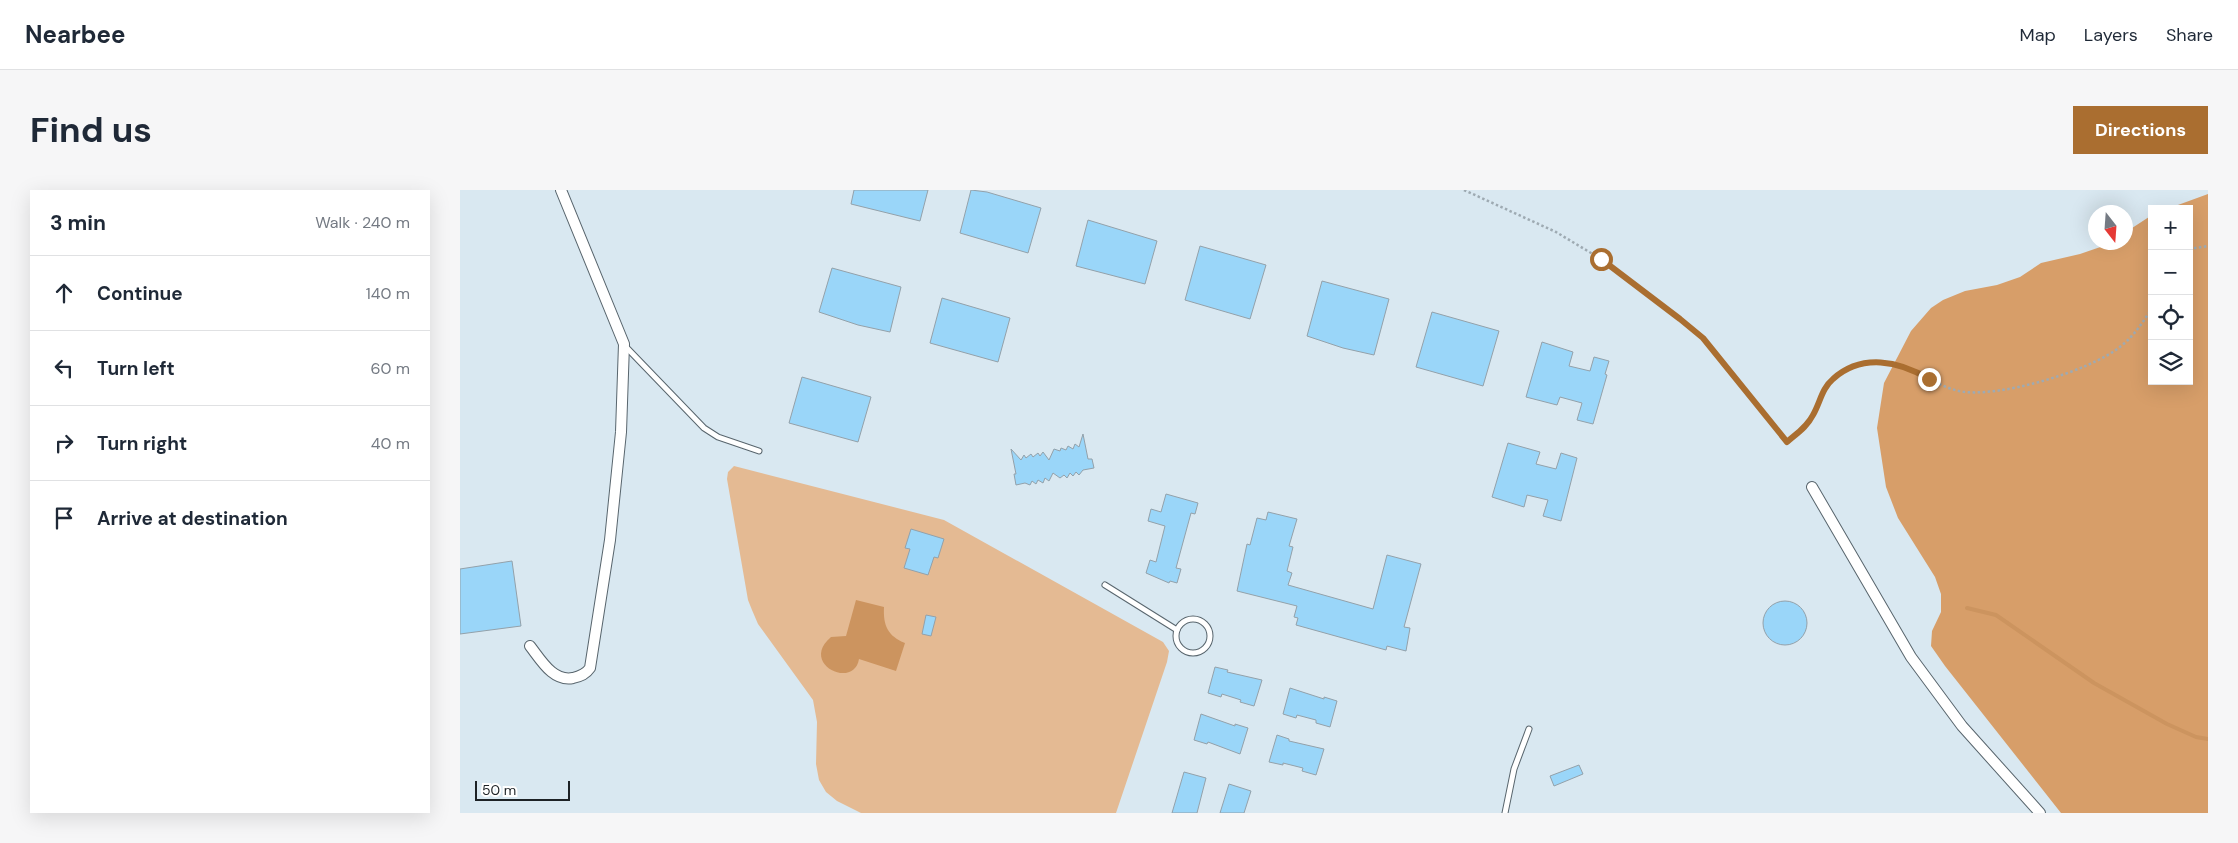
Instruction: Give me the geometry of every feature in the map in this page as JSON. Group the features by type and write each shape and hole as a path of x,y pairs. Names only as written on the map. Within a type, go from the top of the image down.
{"street":[{"path":"530,646 554,674 560,677 569,679 578,677 586,674 590,668 610,540 621,432 624,344 561,190"},
{"path":"1812,487 1911,657 1962,726 2040,813"}],"lane":[{"path":"624,344 704,428 718,437 759,451"},
{"path":"1105,585 1177,630"},
{"path":"1189,620 1200,621 1208,629 1209,641 1202,651 1196,653 1186,652 1176,641 1177,630 1183,622 1189,620"},
{"path":"1505,813 1514,768 1529,729"}],"path":[{"path":"1464,190 1556,232 1601,259 1680,319 1703,338 1787,442 1806,426 1814,415 1825,389 1833,379 1860,364 1885,362 1899,364 1942,386 1961,392 2016,387 2073,371 2106,356 2121,347 2148,314"},
{"path":"2193,248 2208,246"}],"shaded area":[{"path":"2208,194 2208,813 2061,813 1931,646 1932,631 1941,612 1941,594 1935,577 1898,518 1886,487 1877,428 1884,383 1911,331 1931,308 1943,300 1965,291 1997,285 2020,277 2041,263 2092,250 2133,250 2133,227 2148,218 2148,385 2193,385 2193,205 2178,205"},
{"path":"734,466 944,520 1163,642 1169,651 1167,662 1116,813 861,813 837,801 826,792 819,780 816,764 817,722 813,700 758,624 748,600 727,479 728,472"},
{"path":"856,600 884,607 884,620 888,630 894,637 905,643 896,671 859,659 855,668 848,672 840,673 831,670 824,664 821,656 823,647 831,637 846,636"}],"building":[{"path":"854,190 928,190 920,221 851,204"},
{"path":"971,190 987,192 1041,208 1028,253 960,233"},
{"path":"1088,220 1157,241 1145,284 1076,266"},
{"path":"1200,246 1266,265 1250,319 1185,300"},
{"path":"832,268 901,287 890,332 858,325 819,312"},
{"path":"1322,281 1389,299 1374,355 1343,348 1307,336"},
{"path":"942,298 1010,318 998,362 930,343"},
{"path":"1432,312 1499,331 1483,386 1416,367"},
{"path":"1542,342 1573,352 1569,366 1590,371 1594,357 1609,361 1605,374 1607,375 1593,424 1577,420 1582,403 1560,397 1557,405 1526,397"},
{"path":"802,377 871,397 858,442 789,423"},
{"path":"1083,434 1088,459 1092,459 1094,468 1083,470 1079,475 1076,472 1073,476 1070,473 1067,478 1064,475 1060,478 1053,473 1049,481 1045,478 1043,483 1038,480 1036,484 1032,481 1030,485 1025,483 1016,485 1014,474 1016,474 1011,449 1021,460 1024,455 1026,458 1031,454 1033,457 1038,453 1040,456 1043,452 1049,460 1054,449 1060,451 1061,448 1066,450 1068,446 1073,449 1075,444 1079,447"},
{"path":"1508,443 1540,452 1536,464 1556,469 1561,453 1577,458 1561,521 1543,516 1548,500 1527,495 1524,507 1492,497"},
{"path":"1166,494 1198,503 1195,514 1191,513 1176,568 1181,569 1177,583 1170,581 1169,583 1146,573 1150,560 1156,562 1165,526 1148,521 1151,509 1161,512"},
{"path":"1268,512 1297,519 1289,546 1293,547 1287,571 1292,573 1288,585 1373,609 1387,555 1421,564 1404,627 1410,628 1406,651 1387,646 1386,650 1296,625 1298,618 1294,617 1297,606 1237,591 1247,544 1250,545 1257,518 1266,520"},
{"path":"911,529 944,539 938,558 934,557 928,575 904,568 910,549 905,548"},
{"path":"512,561 521,626 460,634 460,569"},
{"path":"1785,601 1797,605 1803,611 1807,623 1803,635 1797,641 1785,645 1773,641 1767,635 1763,623 1767,611 1773,605"},
{"path":"926,615 936,617 931,636 922,634"},
{"path":"1215,667 1228,670 1227,672 1262,680 1254,706 1222,694 1221,697 1208,693"},
{"path":"1290,688 1324,699 1324,697 1337,701 1330,727 1316,723 1316,720 1297,715 1296,718 1283,714"},
{"path":"1201,714 1235,726 1235,724 1248,728 1240,754 1208,742 1207,744 1194,740"},
{"path":"1277,735 1289,739 1289,741 1324,749 1316,775 1302,771 1303,768 1269,762"},
{"path":"1579,765 1583,774 1554,786 1550,776"},
{"path":"1184,772 1206,778 1197,813 1172,813"},
{"path":"1229,784 1251,791 1244,813 1220,813"}],"waterway":[{"path":"1967,608 1996,615 2094,683 2167,724 2196,737 2208,739"}],"route":[{"path":"1601,259 1703,338 1787,442 1806,426 1814,415 1825,389 1833,379 1860,364 1885,362 1899,364 1929,379"}]}
